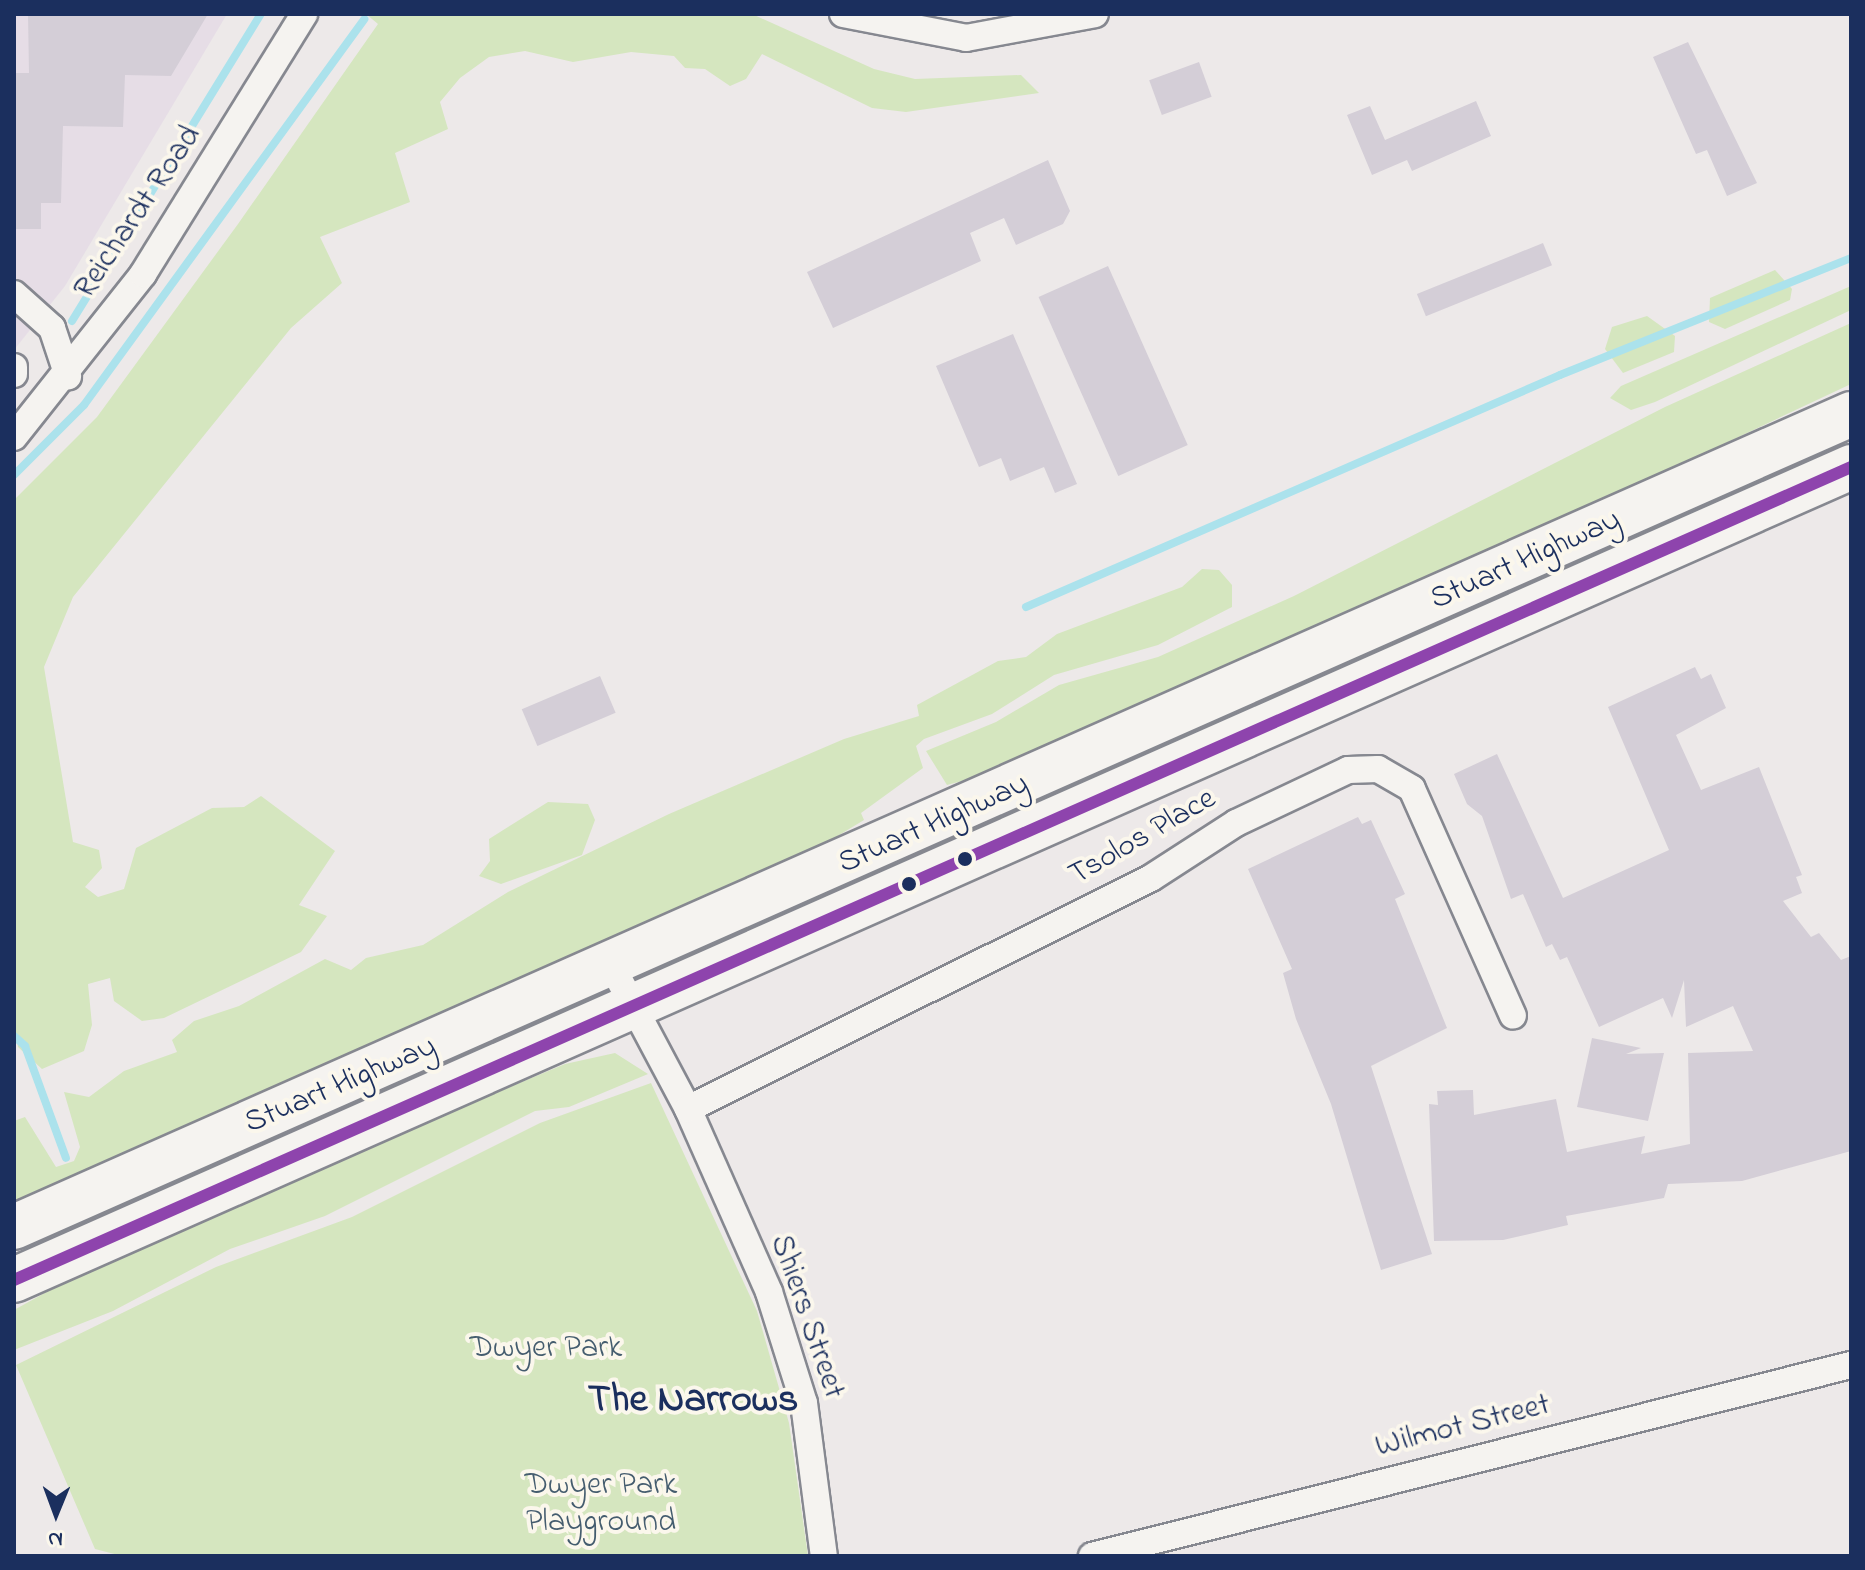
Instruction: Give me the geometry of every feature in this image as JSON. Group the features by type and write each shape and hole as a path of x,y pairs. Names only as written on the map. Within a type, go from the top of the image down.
{"highway":[{"name":"Stuart Highway","path":"14,1227 613,968 1851,414"},
{"name":"Stuart Highway","path":"14,1280 1851,467"}],"street":[{"name":"Reichardt Road","path":"14,437 68,376 210,173 304,14"},
{"path":"843,14 966,38 1095,14"},
{"path":"14,294 52,328 68,376"},
{"path":"14,367 14,374"},
{"name":"Tsolos Place","path":"688,1109 1137,885 1236,823 1348,770 1378,769 1412,789 1513,1016"},
{"name":"Shiers Street","path":"613,968 688,1109 769,1292 804,1403 824,1556"},
{"name":"Wilmot Street","path":"1092,1556 1851,1365"}],"shaded area":[{"path":"14,14 227,14 65,286 14,350"}],"green space":[{"path":"366,14 752,14 874,69 915,79 1021,75 1039,93 906,112 872,108 762,54 746,79 730,86 705,69 685,68 674,56 631,52 573,62 525,51 489,57 460,78 440,102 448,129 395,153 410,202 320,237 342,283 291,328 73,597 44,667 73,842 99,850 102,868 85,887 98,897 124,889 136,848 212,808 244,807 261,796 335,851 299,905 327,916 301,952 164,1018 142,1021 114,1001 110,978 88,984 92,1025 84,1051 42,1069 18,1047 14,1022 14,500 97,417 238,224 378,24"},
{"path":"1775,270 1792,289 1790,300 1725,329 1709,322 1710,298"},
{"path":"1851,286 1851,310 1655,402 1631,410 1610,398 1621,386"},
{"path":"1647,316 1675,336 1674,352 1623,373 1605,349 1612,327"},
{"path":"1851,323 1851,384 1526,537 1018,766 947,785 926,751 996,722 1059,685 1158,657 1294,596 1665,407"},
{"path":"1202,569 1219,570 1232,585 1232,607 1158,645 1054,675 992,714 924,739 916,746 923,768 861,813 864,820 788,866 14,1201 14,1121 25,1117 56,1167 74,1161 80,1147 64,1092 89,1097 124,1071 177,1052 172,1040 194,1021 239,1006 325,959 351,970 366,958 423,945 508,892 669,814 844,739 919,716 917,705 998,661 1026,657 1057,634 1182,587"},
{"path":"548,802 588,804 595,820 582,855 501,884 479,876 490,861 489,839"},
{"path":"615,1053 648,1074 569,1107 535,1111 325,1216 230,1249 113,1311 14,1350 14,1310 130,1246 565,1064"},
{"name":"Dwyer Park","path":"651,1083 757,1311 789,1423 808,1556 122,1556 95,1549 16,1365 216,1267 352,1217 540,1123"}],"building":[{"path":"28,14 208,14 171,76 125,75 123,127 63,126 61,203 41,203 41,229 14,229 14,73 29,73"},
{"path":"1688,42 1757,183 1727,196 1707,150 1696,154 1653,57"},
{"path":"1199,62 1212,97 1162,115 1149,80"},
{"path":"1476,101 1491,136 1412,171 1407,160 1372,175 1347,115 1370,106 1385,140"},
{"path":"1048,160 1070,211 1063,224 1016,245 1004,218 970,233 981,261 833,328 807,272"},
{"path":"1543,243 1552,265 1426,316 1417,294"},
{"path":"1108,266 1188,445 1118,476 1039,297"},
{"path":"1013,334 1077,484 1055,493 1044,467 1010,481 1001,458 979,467 936,366"},
{"path":"1695,667 1701,679 1711,674 1726,708 1676,735 1701,790 1759,767 1802,875 1796,877 1802,893 1783,901 1811,937 1819,933 1841,960 1851,956 1851,1151 1742,1181 1668,1184 1664,1198 1566,1216 1568,1225 1503,1240 1434,1241 1429,1104 1438,1105 1437,1091 1473,1090 1474,1115 1556,1099 1567,1152 1645,1136 1641,1154 1690,1144 1688,1053 1753,1051 1733,1006 1686,1027 1684,980 1672,1018 1663,998 1599,1027 1567,957 1560,960 1552,944 1546,947 1523,894 1511,899 1482,816 1467,804 1454,774 1497,754 1563,898 1669,850 1608,707"},
{"path":"600,676 616,713 537,746 522,709"},
{"path":"1358,817 1362,824 1371,820 1405,894 1395,899 1447,1028 1371,1066 1432,1254 1381,1270 1331,1104 1296,1019 1283,973 1292,969 1248,869"},
{"path":"1592,1038 1641,1048 1626,1054 1664,1053 1648,1121 1577,1107"}],"waterway":[{"path":"72,321 261,14"},
{"path":"14,475 84,405 364,19"},
{"path":"1026,607 1560,375 1851,258"},
{"path":"14,1036 25,1046 66,1158"}],"transit line":[{"path":"14,1280 1851,467"}],"district":[{"name":"The Narrows","path":"693,1401"}],"park label":[{"name":"Dwyer Park Playground","path":"601,1506"}]}
